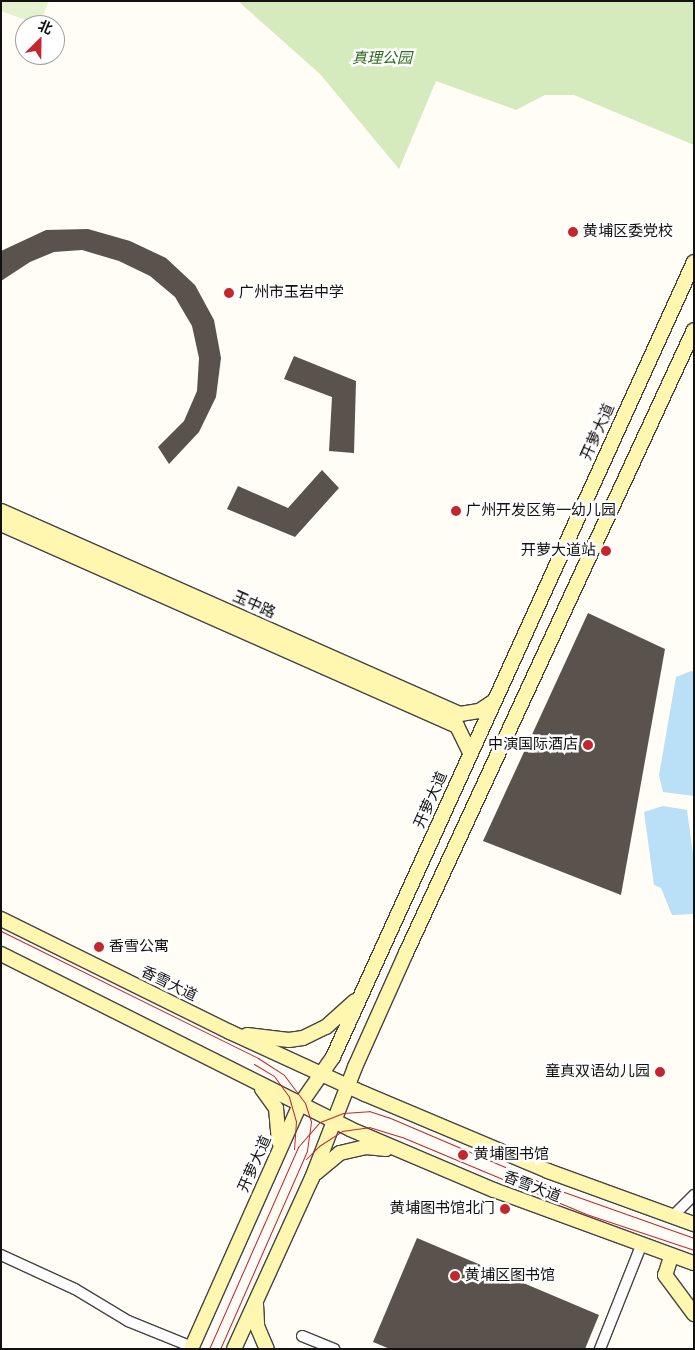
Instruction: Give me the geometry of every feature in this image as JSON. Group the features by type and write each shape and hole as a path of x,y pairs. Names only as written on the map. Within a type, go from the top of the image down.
{"main road":[{"name":"开萝大道","path":"192,1348 299,1106 323,1076 362,994 694,262"},
{"path":"234,1349 312,1178 348,1086 400,966 692,337"},
{"name":"玉中路","path":"1,511 460,714 479,711 494,701"},
{"name":"玉中路","path":"1,524 458,726 470,753"},
{"name":"香雪大道","path":"1,919 323,1076 548,1171 694,1224"},
{"path":"1,954 256,1083 276,1108 280,1122 278,1151"},
{"path":"379,955 386,977 392,977 400,966"},
{"path":"230,1032 279,1039 302,1038 340,1016 362,994"},
{"name":"香雪大道","path":"256,1083 299,1106 404,1153 641,1246 694,1263"},
{"path":"312,1178 330,1160 354,1149 378,1148 404,1153"},
{"path":"671,1256 665,1275 694,1314"},
{"path":"256,1300 257,1326 267,1349"}],"street":[{"path":"672,1216 694,1195"},
{"path":"600,1349 641,1246"},
{"path":"1,1255 75,1289 128,1321 192,1348"},
{"path":"302,1336 334,1349"}],"green space":[{"path":"1,1 49,1 43,15 15,16 1,11"},
{"name":"真理公园","path":"238,1 694,1 694,145 574,95 545,95 516,110 436,81 399,169 320,74"}],"water":[{"path":"691,671 694,672 694,796 663,792 659,775 676,677"},
{"path":"663,806 687,810 694,861 694,914 672,915 661,888 654,885 644,812"}],"building":[{"path":"88,229 130,241 166,258 195,285 214,320 221,358 216,397 199,432 169,464 158,447 184,421 197,391 199,358 192,326 175,297 150,276 119,261 82,250 54,252 30,262 1,281 1,251 46,230"},
{"path":"294,356 356,381 354,453 329,451 332,397 284,379"},
{"path":"322,470 339,488 295,537 227,509 238,486 288,508"},
{"name":"中演国际酒店","path":"588,613 665,649 621,895 483,841"},
{"name":"黄埔区图书馆","path":"417,1238 599,1315 585,1349 390,1349 373,1342"}],"tram line":[{"path":"1,931 258,1058 284,1075 305,1103 311,1122 307,1151 220,1349"},
{"path":"254,1064 274,1076 289,1097 296,1121 294,1149"},
{"path":"209,1349 298,1147 320,1122 343,1113 369,1111 388,1117 564,1192 694,1238"},
{"path":"306,1159 319,1146 342,1131 369,1127 402,1137 586,1214 694,1250"}],"place":[{"name":"黄埔区委党校","path":"573,232"},
{"name":"广州市玉岩中学","path":"229,293"},
{"name":"广州开发区第一幼儿园","path":"456,511"},
{"name":"开萝大道站","path":"606,551"},
{"name":"中演国际酒店","path":"588,745"},
{"name":"香雪公寓","path":"99,947"},
{"name":"童真双语幼儿园","path":"660,1072"},
{"name":"黄埔图书馆","path":"463,1155"},
{"name":"黄埔图书馆北门","path":"505,1209"},
{"name":"黄埔区图书馆","path":"455,1276"}]}
